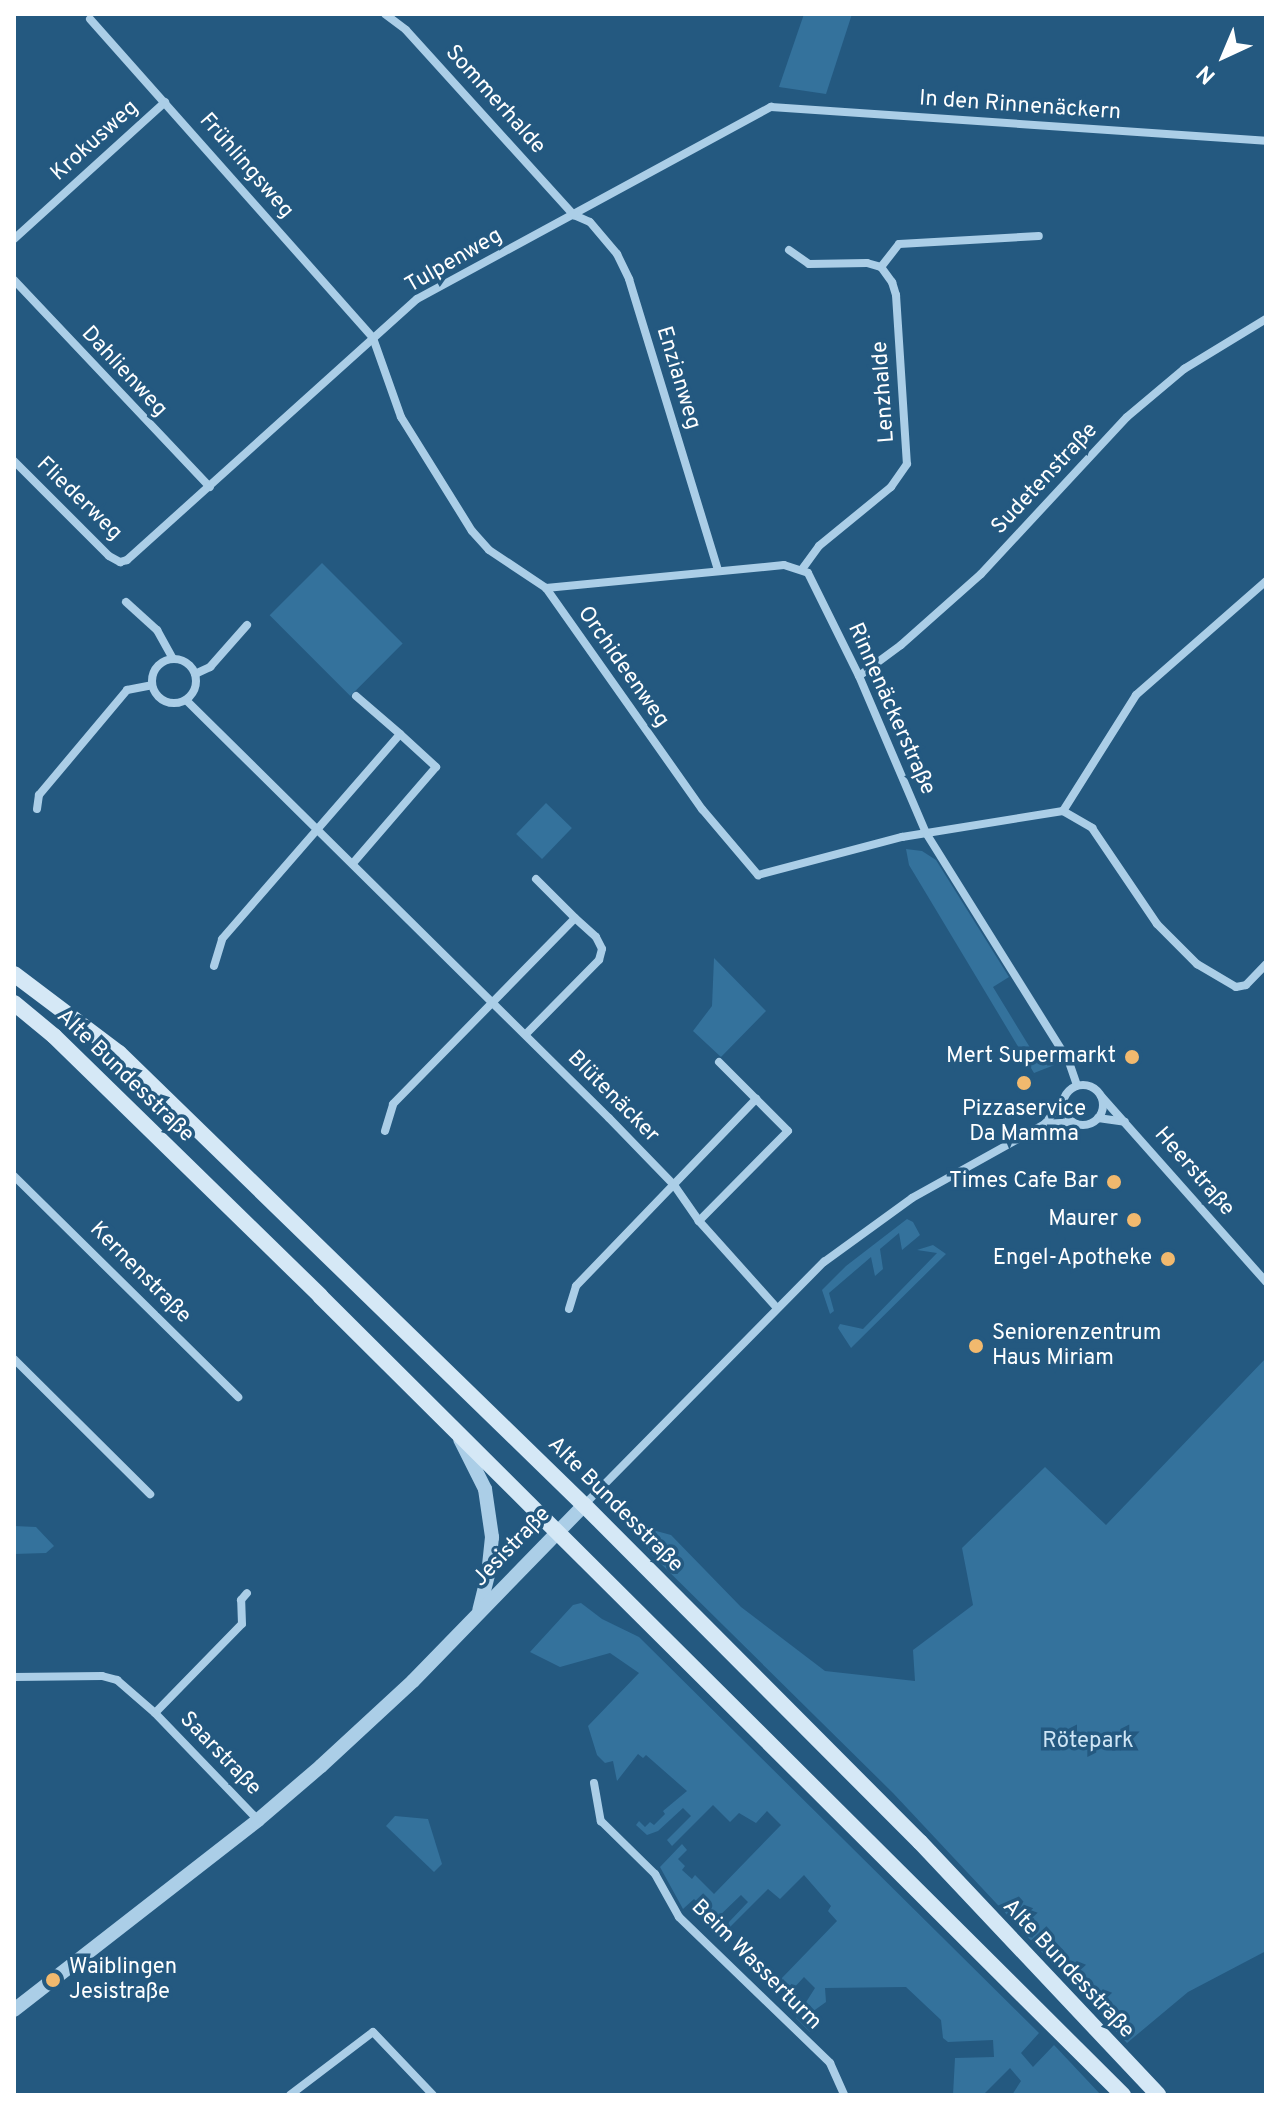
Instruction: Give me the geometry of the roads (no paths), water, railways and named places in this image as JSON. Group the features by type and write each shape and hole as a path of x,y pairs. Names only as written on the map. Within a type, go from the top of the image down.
{"main road":[{"name":"Alte Bundesstraße","path":"14,974 119,1053 584,1505 920,1842 1158,2095"},
{"name":"Alte Bundesstraße","path":"14,1003 65,1047 456,1431 1123,2095"}],"street":[{"name":"Sommerhalde","path":"385,14 412,37 574,215"},
{"name":"Frühlingsweg","path":"90,19 373,338"},
{"name":"Krokusweg","path":"14,239 165,102"},
{"name":"Tulpenweg","path":"120,562 134,554 207,484 417,299 771,107"},
{"name":"In den Rinnenäckern","path":"771,107 1266,141"},
{"name":"Enzianweg","path":"574,215 590,222 603,237 617,254 629,279 718,571"},
{"path":"789,250 809,264 867,263 881,267 899,244 1039,236"},
{"name":"Lenzhalde","path":"802,569 819,546 891,487 907,464 896,295 881,267"},
{"name":"Dahlienweg","path":"14,280 207,484"},
{"name":"Sudetenstraße","path":"859,676 901,645 981,574 1127,417 1184,369 1266,319"},
{"name":"Orchideenweg","path":"373,338 401,417 472,531 489,550 546,588 702,809 758,875 926,833"},
{"name":"Fliederweg","path":"14,461 120,562"},
{"path":"546,588 784,565 802,569"},
{"name":"Rinnenäckerstraße","path":"802,569 815,582 926,833 1069,1062 1077,1085"},
{"path":"1063,811 1136,695 1266,581"},
{"path":"126,602 157,630 173,659"},
{"path":"195,674 210,667 247,625"},
{"path":"173,659 187,663 195,674 195,688 186,700 165,701 152,685 156,667 173,659"},
{"path":"37,809 39,795 127,690 152,685"},
{"path":"353,863 436,767 356,696"},
{"name":"Blütenäcker","path":"186,700 526,1034 674,1185 699,1221 777,1308"},
{"path":"214,966 222,939 400,734"},
{"path":"926,833 1063,811 1092,828 1157,924 1197,964 1236,987 1246,985 1266,964"},
{"path":"526,1034 599,960 602,949 596,937 536,879"},
{"path":"385,1131 393,1104 575,918"},
{"path":"699,1221 788,1131 719,1062"},
{"path":"1077,1085 1093,1087 1101,1096 1103,1107 1098,1118 1083,1125 1072,1122 1064,1113 1063,1100 1077,1085"},
{"name":"Heerstraße","path":"1101,1096 1266,1282"},
{"path":"569,1309 576,1286 756,1099"},
{"name":"Jesistraße","path":"14,2010 258,1820 413,1681 824,1262 912,1198 1045,1124 1063,1100"},
{"name":"Heerstraße","path":"1098,1118 1126,1122"},
{"name":"Jesistraße","path":"1045,1124 1072,1122"},
{"name":"Kernenstraße","path":"14,1176 238,1397"},
{"path":"14,1359 150,1494"},
{"path":"456,1431 485,1489 492,1537 488,1575 477,1614"},
{"name":"Saarstraße","path":"155,1713 242,1624 241,1600 247,1593"},
{"name":"Saarstraße","path":"14,1677 102,1676 129,1688 258,1820"},
{"name":"Beim Wasserturm","path":"594,1783 601,1821 655,1874 679,1917 830,2063 844,2095"},
{"path":"290,2095 373,2032 433,2095"}],"place":[{"name":"Mert Supermarkt","path":"1132,1057"},
{"name":"Pizzaservice Da Mamma","path":"1024,1083"},
{"name":"Times Cafe Bar","path":"1114,1182"},
{"name":"Maurer","path":"1134,1220"},
{"name":"Engel-Apotheke","path":"1168,1259"},
{"name":"Seniorenzentrum Haus Miriam","path":"976,1346"},
{"name":"Waiblingen Jesistraße","path":"53,1980"}],"park label":[{"name":"Rötepark","path":"1088,1742"}]}
